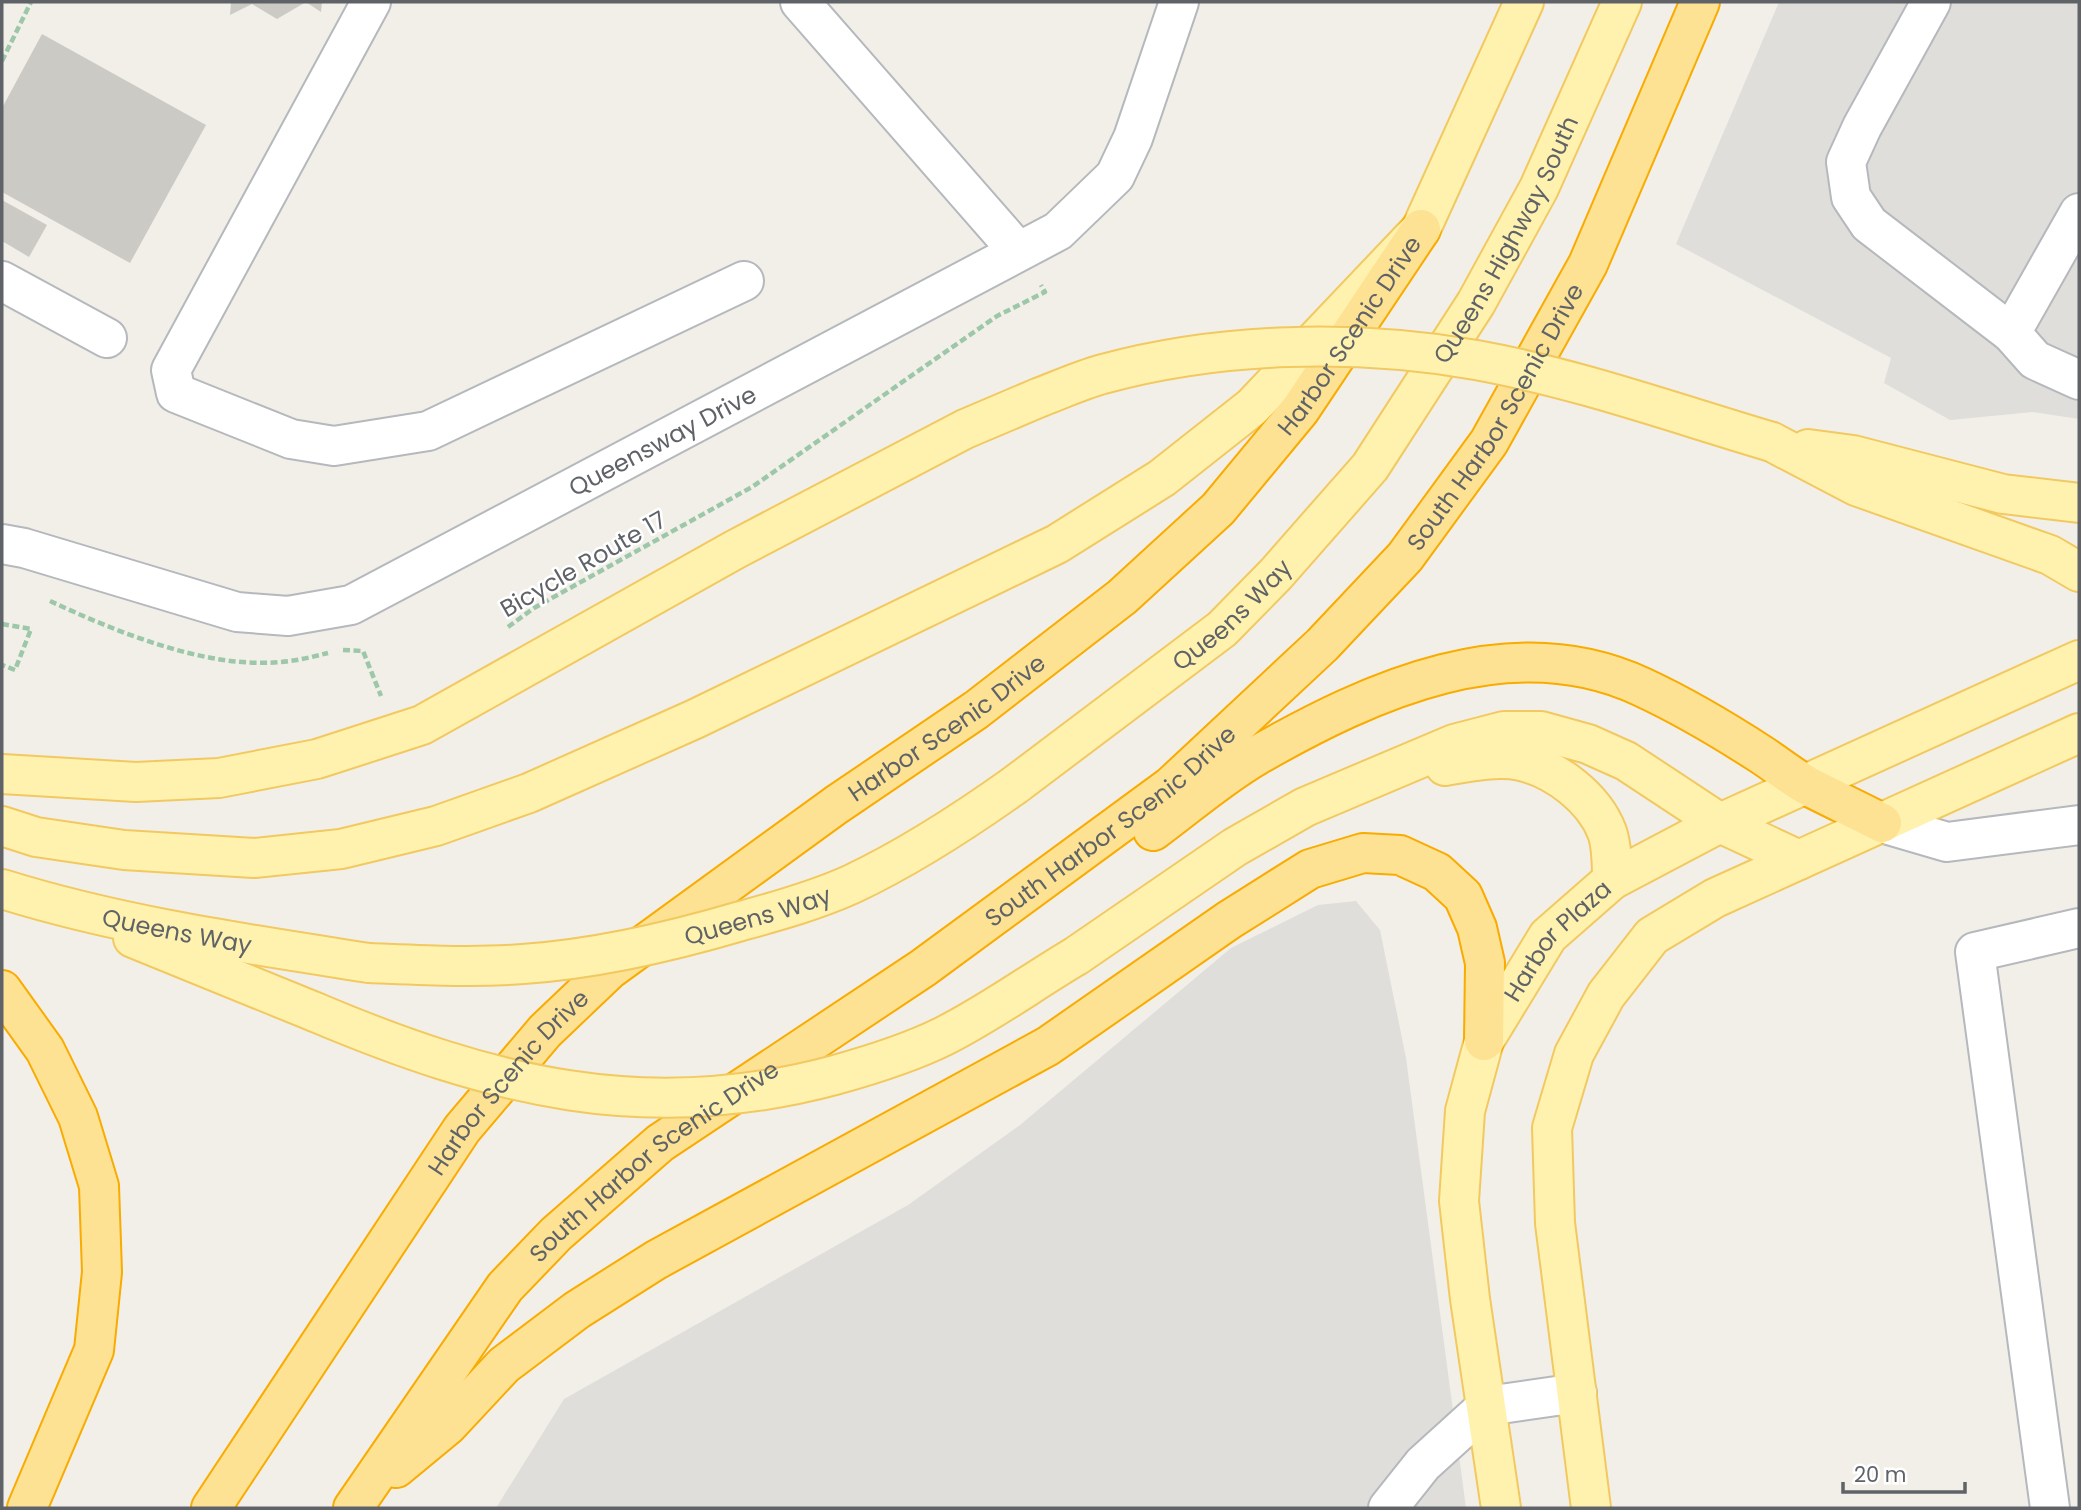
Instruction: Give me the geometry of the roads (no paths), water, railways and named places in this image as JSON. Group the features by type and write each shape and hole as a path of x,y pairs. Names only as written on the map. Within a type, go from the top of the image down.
{"highway":[{"name":"South Harbor Scenic Drive","path":"357,1502 505,1287 556,1234 660,1143 923,968 1171,786 1322,645 1405,557 1489,442 1588,264 1700,2"},
{"name":"Harbor Scenic Drive","path":"211,1508 315,1355 425,1182 462,1129 545,1031 610,970 836,805 976,710 1122,597 1218,509 1300,410 1421,229"},
{"path":"923,968 1092,875 1254,757 1391,690 1462,670 1506,662 1550,662 1590,667 1642,687 1760,754 1804,784 1882,823"},
{"path":"357,1502 448,1425 504,1365 577,1310 656,1260 1048,1046 1230,920 1310,869 1363,853 1400,855 1437,872 1463,896 1477,928 1485,963 1484,1041"},
{"path":"2,990 45,1050 78,1118 99,1186 102,1272 94,1350 27,1508"}],"main road":[{"path":"2,826 36,837 124,850 254,858 341,849 436,826 529,793 695,719 994,577 1092,522 1162,478 1252,407 1421,229 1524,2"},
{"name":"Queens Highway South","path":"1370,467 1476,303 1539,188 1622,2"},
{"path":"2,774 136,782 219,778 317,759 422,725 736,549 965,429 1101,374 1207,355 1307,347 1389,348 1477,361 1540,375 1777,444 1853,455 2003,494 2079,503"},
{"path":"1777,444 1856,486 2050,555 2079,572"},
{"name":"Queens Way","path":"2,889 54,905 276,948 369,963 442,967 523,964 634,949 776,911 851,884 948,832 1015,785 1222,629 1276,575 1370,467"},
{"name":"Harbor Plaza","path":"1501,1508 1469,1299 1459,1201 1465,1111 1484,1041 1548,936 1612,880 1720,823 2079,660"},
{"path":"54,905 392,1045 462,1068 539,1086 620,1098 673,1100 755,1093 873,1064 944,1036 1076,956 1235,847 1305,807 1454,744 1504,731 1541,731 1588,744 1626,761 1720,823 1799,860"},
{"path":"1591,1508 1555,1223 1552,1128 1574,1054 1606,995 1652,936 1715,898 2079,733"},
{"path":"1371,779 1474,761 1520,761 1550,773 1572,787 1593,807 1607,832 1612,880"}],"street":[{"path":"371,2 171,370 176,393 291,439 334,446 428,430 744,281"},
{"path":"800,2 1017,250"},
{"name":"Queensway Drive","path":"2,544 24,548 237,612 288,616 351,605 1017,250 1058,231 1115,176 1133,138 1179,2"},
{"path":"1931,2 1862,127 1846,162 1851,197 1869,224 2011,333 2035,360 2079,380"},
{"path":"2011,333 2079,213"},
{"path":"2,281 107,338"},
{"path":"1882,823 1947,842 2079,825"},
{"path":"2050,1508 1975,952 2079,928"},
{"path":"1388,1508 1423,1464 1487,1406 1577,1393"}]}
